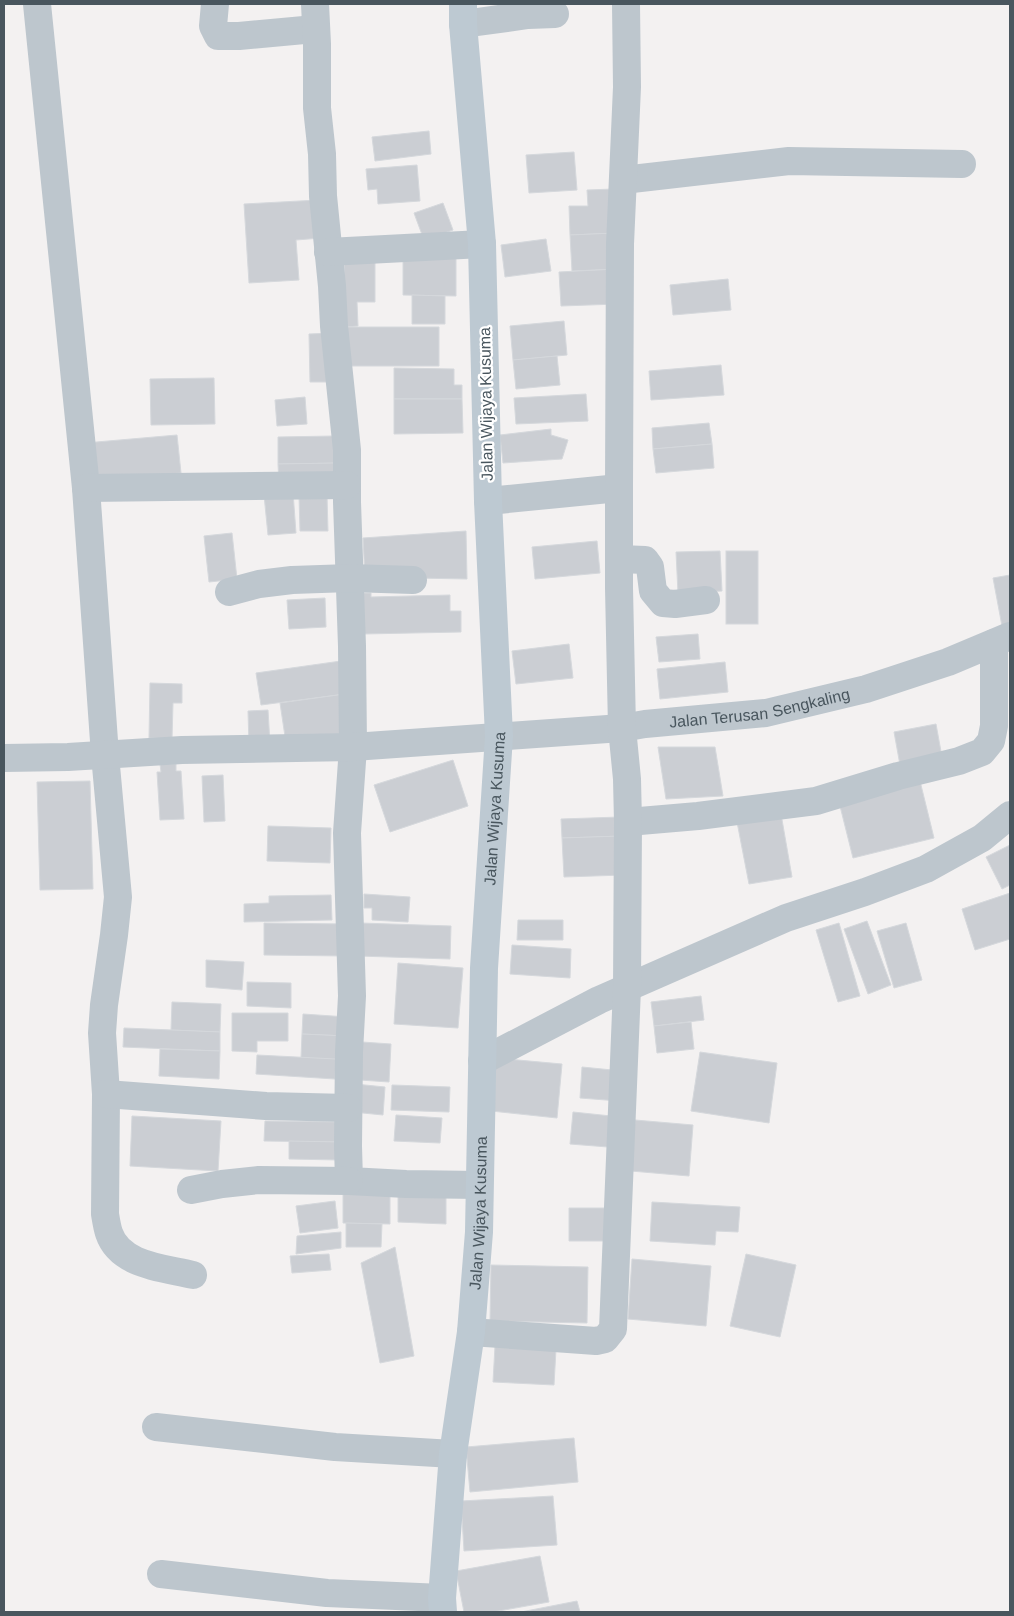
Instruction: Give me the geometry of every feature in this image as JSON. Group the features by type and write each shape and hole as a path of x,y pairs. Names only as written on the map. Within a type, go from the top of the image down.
{"main road":[{"name":"Jalan Wijaya Kusuma","path":"442,1605 453,1454 471,1332 479,1232 484,968 499,736 488,500 482,244 463,14"}],"street":[{"path":"36,4 86,488 105,755 118,897 103,1023 106,1094 105,1214 108,1233 117,1248 130,1258 146,1264 194,1275"},
{"path":"215,4 213,26 218,36 239,36 315,16 317,108 322,154 323,196 347,450 353,746 347,833 352,996 348,1108 349,1181"},
{"path":"471,1332 596,1341 605,1339 613,1329 626,988 628,822 627,779 622,728 619,588 620,244 624,180 626,4"},
{"path":"463,14 555,14"},
{"path":"624,180 789,162 962,164"},
{"path":"328,252 482,244"},
{"path":"86,488 347,485"},
{"path":"488,500 619,488"},
{"path":"620,559 645,560 650,567 653,591 663,603 674,604 706,600"},
{"path":"229,592 259,584 350,578 414,580"},
{"path":"628,822 698,816 816,801 898,776 959,761 982,752 991,741 994,726 1002,639"},
{"name":"Jalan Terusan Sengkaling","path":"4,758 105,755 182,750 353,746 622,728 645,724 766,713 866,689 948,662 1002,639"},
{"path":"482,1061 599,1000 786,918 865,892 926,869 982,838 1010,815"},
{"path":"106,1094 266,1106 348,1108"},
{"path":"191,1190 259,1180 479,1185"},
{"path":"156,1427 335,1447 453,1454"},
{"path":"161,1574 442,1605"}],"building":[{"path":"429,131 431,154 375,161 372,137"},
{"path":"574,152 577,190 529,193 526,155"},
{"path":"417,165 420,201 378,204 377,189 368,190 366,169"},
{"path":"614,189 615,233 570,235 569,206 588,206 587,190"},
{"path":"318,200 321,238 296,240 299,280 249,283 244,204"},
{"path":"443,203 453,230 424,240 414,213"},
{"path":"615,233 617,269 572,271 570,235"},
{"path":"546,239 551,271 505,277 501,245"},
{"path":"403,255 456,255 456,296 403,295"},
{"path":"344,257 375,257 375,302 357,302 358,326 345,327"},
{"path":"617,269 617,304 561,306 559,272"},
{"path":"728,279 731,310 673,315 670,285"},
{"path":"412,295 445,296 445,324 412,324"},
{"path":"564,321 567,355 513,360 510,326"},
{"path":"345,327 439,327 439,366 346,366"},
{"path":"333,333 333,382 310,382 309,334"},
{"path":"557,356 560,385 516,389 513,360"},
{"path":"721,365 724,395 651,400 649,371"},
{"path":"394,368 454,369 454,385 462,385 462,399 394,399"},
{"path":"214,378 215,424 151,425 150,379"},
{"path":"586,394 588,421 516,424 514,398"},
{"path":"305,397 307,424 277,426 275,400"},
{"path":"394,399 462,399 463,433 394,434"},
{"path":"709,423 712,444 653,449 652,428"},
{"path":"551,429 551,435 568,440 562,459 503,463 500,435"},
{"path":"177,435 181,473 89,481 85,443"},
{"path":"334,436 344,463 278,464 278,437"},
{"path":"712,444 714,468 656,473 653,449"},
{"path":"334,463 335,482 279,483 278,464"},
{"path":"293,492 296,533 268,535 264,495"},
{"path":"327,495 328,531 300,531 299,496"},
{"path":"466,531 467,579 365,577 363,538"},
{"path":"232,533 237,579 209,582 204,536"},
{"path":"597,541 600,573 535,579 532,547"},
{"path":"720,551 722,591 678,593 676,552"},
{"path":"726,551 758,551 758,624 726,624"},
{"path":"1010,575 1010,625 1002,626 993,578"},
{"path":"362,593 371,593 371,597 450,595 450,611 461,611 461,632 363,634"},
{"path":"325,598 326,627 289,629 287,600"},
{"path":"698,634 700,659 659,662 656,637"},
{"path":"569,644 573,678 516,684 512,651"},
{"path":"341,661 345,694 261,705 256,673"},
{"path":"725,662 728,692 660,699 657,669"},
{"path":"150,683 182,684 182,703 173,703 172,739 149,738"},
{"path":"345,694 351,734 286,743 280,703"},
{"path":"268,710 270,744 249,745 248,711"},
{"path":"936,724 942,757 900,765 894,732"},
{"path":"658,747 715,747 723,796 666,799"},
{"path":"453,760 468,806 390,832 374,785"},
{"path":"160,764 176,764 176,771 181,771 184,819 160,820 157,772 161,772"},
{"path":"223,775 225,821 204,822 202,776"},
{"path":"90,781 93,889 40,890 37,782"},
{"path":"920,781 934,838 853,858 839,802"},
{"path":"781,814 792,877 749,884 737,822"},
{"path":"620,817 621,836 562,838 561,819"},
{"path":"268,826 331,828 330,863 267,861"},
{"path":"621,836 623,875 564,877 562,838"},
{"path":"1010,845 1010,885 1002,889 986,857"},
{"path":"1010,893 1010,939 975,950 962,909"},
{"path":"364,894 410,897 408,922 372,920 372,908 364,908"},
{"path":"331,895 332,920 244,922 244,904 269,903 269,896"},
{"path":"518,920 563,920 563,940 517,940"},
{"path":"867,921 891,985 868,994 844,929"},
{"path":"264,923 345,924 345,956 264,955"},
{"path":"360,923 451,926 450,959 359,956"},
{"path":"839,923 860,996 838,1002 816,930"},
{"path":"906,923 922,980 894,988 877,931"},
{"path":"512,945 571,949 570,978 510,974"},
{"path":"206,960 244,962 242,990 206,987"},
{"path":"398,963 463,968 458,1028 394,1024"},
{"path":"247,982 291,983 291,1008 247,1006"},
{"path":"701,996 704,1020 654,1026 651,1002"},
{"path":"172,1002 221,1004 220,1032 171,1030"},
{"path":"232,1013 288,1013 288,1041 257,1041 257,1052 232,1051"},
{"path":"303,1014 347,1017 346,1036 302,1034"},
{"path":"691,1022 694,1049 657,1053 654,1026"},
{"path":"124,1028 220,1032 220,1051 123,1047"},
{"path":"302,1034 346,1036 345,1060 301,1058"},
{"path":"362,1042 391,1044 389,1082 360,1080"},
{"path":"160,1049 220,1051 219,1079 159,1076"},
{"path":"700,1052 777,1063 769,1123 691,1111"},
{"path":"257,1055 336,1059 335,1079 256,1074"},
{"path":"496,1058 562,1064 557,1118 491,1111"},
{"path":"582,1067 622,1071 619,1101 580,1098"},
{"path":"355,1084 385,1087 383,1115 353,1112"},
{"path":"392,1085 450,1087 449,1112 391,1110"},
{"path":"573,1112 611,1116 608,1147 570,1144"},
{"path":"396,1115 442,1118 440,1143 394,1141"},
{"path":"132,1116 221,1121 218,1171 130,1166"},
{"path":"635,1120 693,1125 689,1176 631,1171"},
{"path":"265,1121 341,1122 340,1142 264,1141"},
{"path":"289,1141 340,1142 340,1160 289,1159"},
{"path":"343,1190 390,1192 390,1224 343,1223"},
{"path":"398,1194 446,1195 446,1224 398,1222"},
{"path":"335,1201 338,1228 300,1233 296,1206"},
{"path":"652,1202 740,1207 738,1232 716,1231 715,1245 650,1241"},
{"path":"569,1208 612,1208 613,1241 569,1241"},
{"path":"346,1223 382,1224 381,1247 346,1247"},
{"path":"341,1232 341,1248 296,1254 297,1236"},
{"path":"395,1247 414,1356 380,1363 361,1263"},
{"path":"329,1254 331,1270 292,1273 290,1256"},
{"path":"746,1254 796,1265 780,1337 730,1326"},
{"path":"632,1259 711,1266 706,1326 628,1319"},
{"path":"491,1265 588,1267 587,1323 490,1321"},
{"path":"495,1346 556,1349 554,1385 493,1382"},
{"path":"574,1438 578,1482 470,1492 466,1447"},
{"path":"553,1496 557,1545 464,1551 461,1501"},
{"path":"540,1556 549,1602 493,1612 464,1612 456,1571"},
{"path":"577,1601 580,1612 521,1612"}]}
